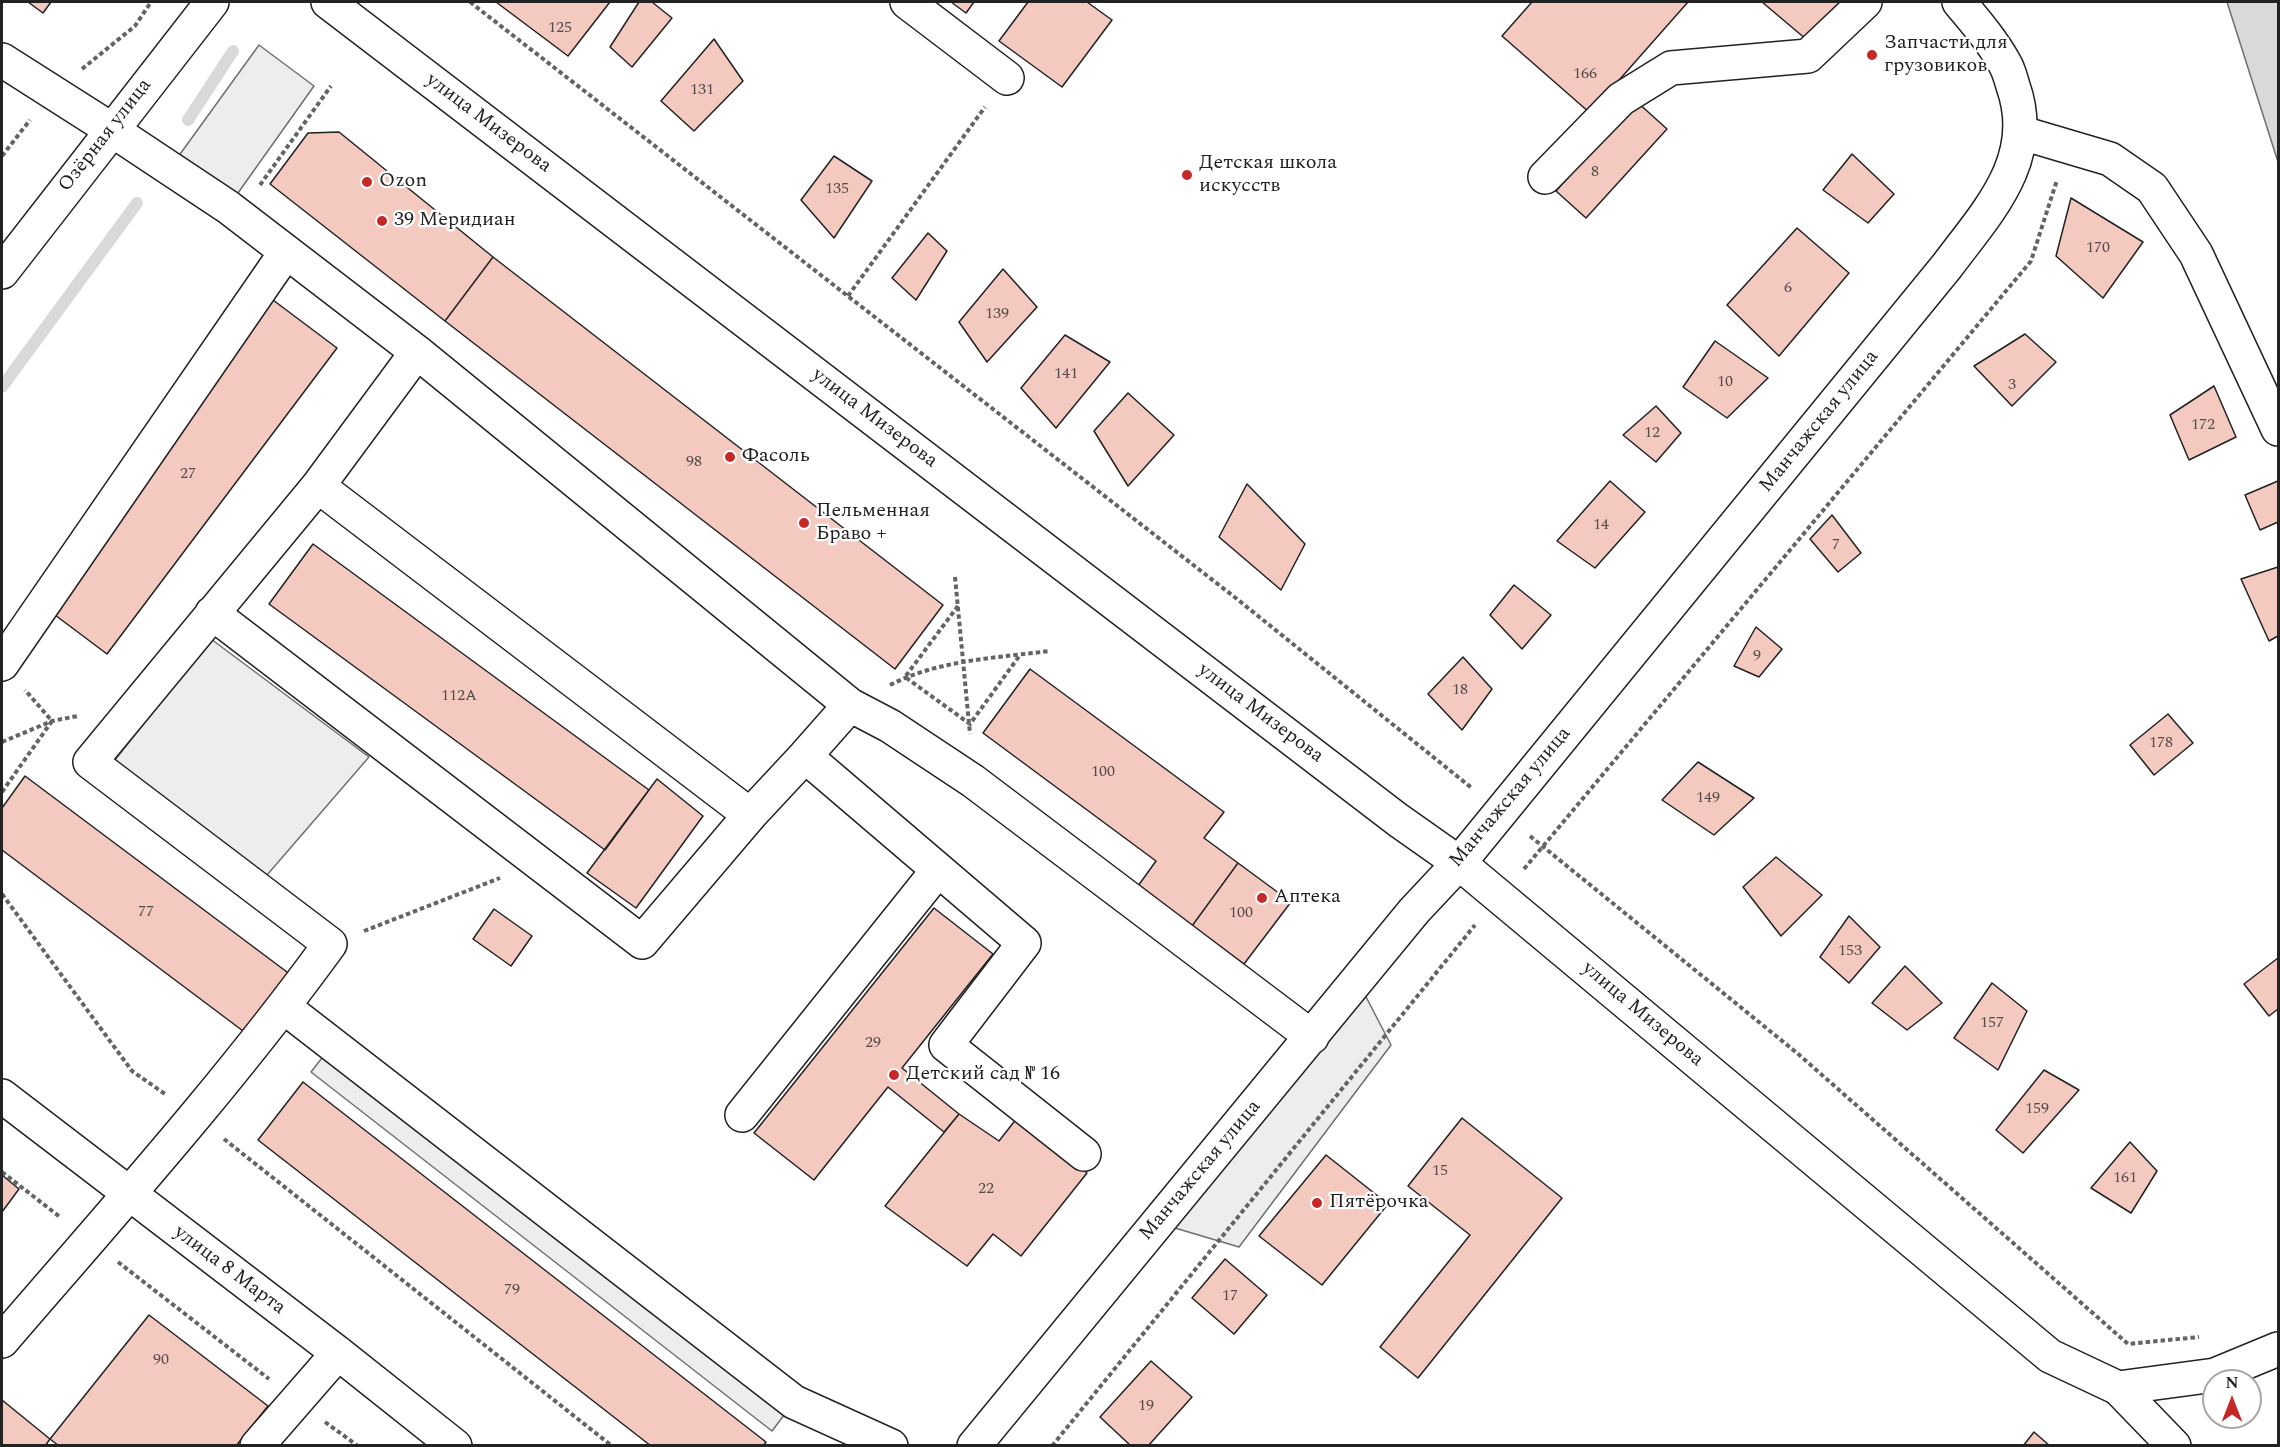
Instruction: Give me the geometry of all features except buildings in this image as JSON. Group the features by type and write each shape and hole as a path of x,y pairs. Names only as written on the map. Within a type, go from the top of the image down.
{"main road":[{"name":"Озёрная улица","path":"2,272 212,2"},
{"name":"улица Мизерова","path":"328,2 1398,820 1459,863 2050,1356 2118,1388 2174,1446"},
{"path":"907,2 1007,78"},
{"path":"1545,177 1621,99 1671,68 1808,56 1865,2"},
{"path":"1959,2 2006,65 2017,98 2022,134 2110,159 2151,188 2196,254 2278,429"},
{"path":"2,60 239,216 417,352 850,705 890,726 973,781 1312,1037"},
{"name":"Манчажская улица","path":"974,1446 1414,911 1459,863 1947,266 1995,201 2013,168 2022,134"},
{"path":"2,664 286,252"},
{"path":"2,1341 195,1115 284,1007 330,944 90,762 318,486 417,352"},
{"path":"318,486 750,815"},
{"path":"212,613 642,942 750,815 850,705"},
{"path":"806,756 1024,944 946,1046 1084,1154"},
{"path":"742,1115 938,870"},
{"path":"284,1007 794,1402 891,1446"},
{"name":"улица 8 Марта","path":"2,1096 338,1353 455,1446"},
{"path":"2118,1388 2215,1375 2278,1349"},
{"path":"257,1446 338,1353"}],"path":[{"path":"470,2 1237,599 1797,1053 2128,1344 2199,1337"},
{"path":"848,296 1007,78"},
{"path":"239,216 331,86"},
{"path":"1052,1446 1456,947 1543,847 2031,261 2067,148"},
{"path":"955,577 970,724 973,781"},
{"path":"905,677 958,606"},
{"path":"850,705 905,677 963,662 1050,651"},
{"path":"970,724 1020,655"},
{"path":"905,677 970,724"},
{"path":"2,741 52,721 84,714"},
{"path":"2,792 52,721"},
{"path":"330,944 539,863"},
{"path":"2,894 132,1071 195,1115 612,1446"},
{"path":"2,1172 358,1446"}],"shaded area":[{"path":"2227,2 2278,2 2278,162"},
{"path":"259,45 314,86 228,207 170,168"},
{"path":"211,639 369,757 267,875 115,760"},
{"path":"1364,993 1391,1045 1239,1247 1175,1228"},
{"path":"332,1045 794,1402 772,1431 311,1072"}],"waterway":[{"path":"188,120 233,51"},
{"path":"2,387 137,203"}],"place":[{"name":"Запчасти для грузовиков","path":"1872,55"},
{"name":"Детская школа искусств","path":"1187,175"},
{"name":"Ozon","path":"367,182"},
{"name":"39 Меридиан","path":"382,221"},
{"name":"Фасоль","path":"730,457"},
{"name":"Пельменная Браво +","path":"804,523"},
{"name":"Аптека","path":"1262,898"},
{"name":"Детский сад № 16","path":"894,1075"},
{"name":"Пятёрочка","path":"1317,1203"}]}
